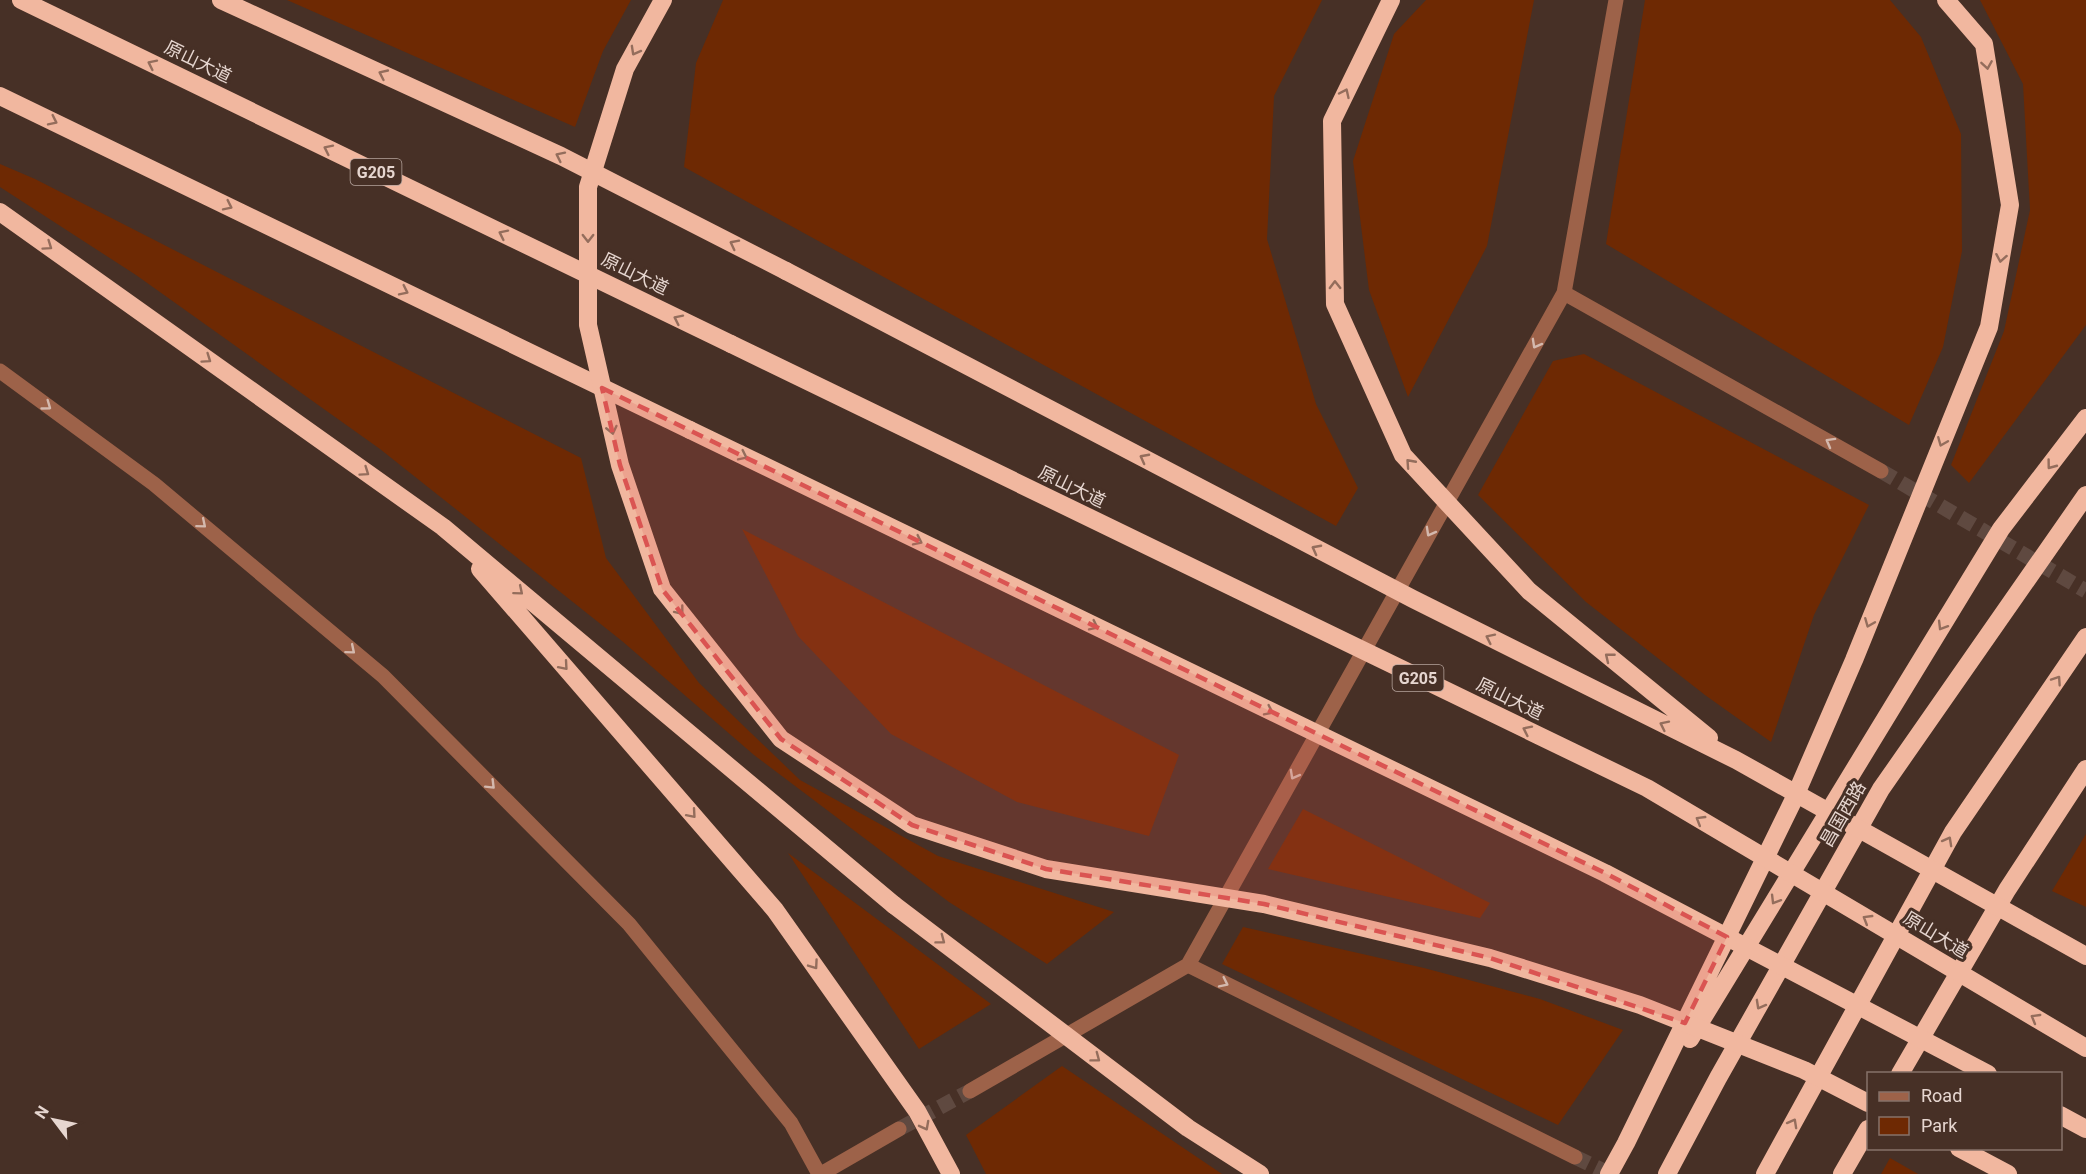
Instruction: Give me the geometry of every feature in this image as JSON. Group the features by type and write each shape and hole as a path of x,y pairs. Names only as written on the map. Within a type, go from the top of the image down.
{"highway":[{"name":"原山大道","path":"21,0 1647,788 2086,1048"},
{"path":"221,0 561,156 786,271 1413,599 1736,760 2086,956"},
{"path":"663,0 625,69 588,187 588,326 620,465 662,589 781,740 912,825 1047,869 1264,903 1490,958 1640,1005 1804,1070 1867,1101"},
{"path":"1391,0 1332,121 1335,304 1403,455 1529,591 1736,760"},
{"path":"1609,1174 1793,801 1854,660 1989,327 2010,205 1984,44 1946,0"},
{"path":"0,96 1605,873 1984,1072"},
{"path":"0,212 443,527 894,905 1188,1128 1260,1174"},
{"path":"1626,1143 2001,530 2086,418"},
{"name":"昌国西路","path":"1667,1174 1718,1078 1881,789 2086,495"},
{"path":"443,527 776,910 917,1111 951,1174"},
{"path":"1765,1174 1953,832 2086,637"},
{"path":"1901,1072 2007,890 2086,769"},
{"path":"1996,906 2086,945"},
{"path":"2062,1116 2086,1129"},
{"path":"1842,1174 1867,1132"},
{"path":"1961,1150 2008,1174"}],"lane":[{"path":"970,1091 1188,965 1564,292 1616,0"},
{"path":"1564,292 1881,471"},
{"path":"0,371 154,484 383,676 629,924 791,1123 820,1174 899,1129"},
{"path":"1188,965 1575,1157"}],"highlighted area":[{"path":"602,388 1605,873 1727,937 1685,1023 1490,958 1264,904 1046,869 912,825 781,739 662,589 620,465"}],"green space":[{"path":"287,0 631,0 603,51 575,127"},
{"path":"723,0 1322,0 1274,96 1267,239 1316,404 1358,488 1336,526 684,167 696,63"},
{"path":"1426,0 1534,0 1487,246 1408,397 1369,290 1353,161 1394,34"},
{"path":"1645,0 1890,0 1921,37 1961,134 1962,251 1943,347 1909,425 1606,244"},
{"path":"1980,0 2086,0 2086,325 1969,483 1951,465 2004,331 2030,210 2023,84"},
{"path":"0,164 35,179 581,458 606,558 699,683 800,780 938,856 1114,912 1047,964 949,902 754,755 622,641 380,449 136,275 0,187"},
{"path":"1584,354 1869,505 1814,615 1771,742 1705,695 1586,602 1478,495 1553,361"},
{"path":"742,529 1179,755 1149,836 1017,802 891,734 798,636"},
{"path":"1303,809 1490,903 1480,918 1268,869"},
{"path":"2086,834 2086,907 2052,891"},
{"path":"788,853 991,1004 919,1049"},
{"path":"1243,927 1424,968 1540,999 1623,1030 1558,1125 1222,964"},
{"path":"1062,1066 1222,1174 986,1174 966,1135"},
{"path":"1890,1158 1918,1174 1881,1174"}],"tunnel":[{"path":"1881,471 2086,591"},
{"path":"899,1129 970,1091"},
{"path":"1575,1157 1610,1174"}]}
